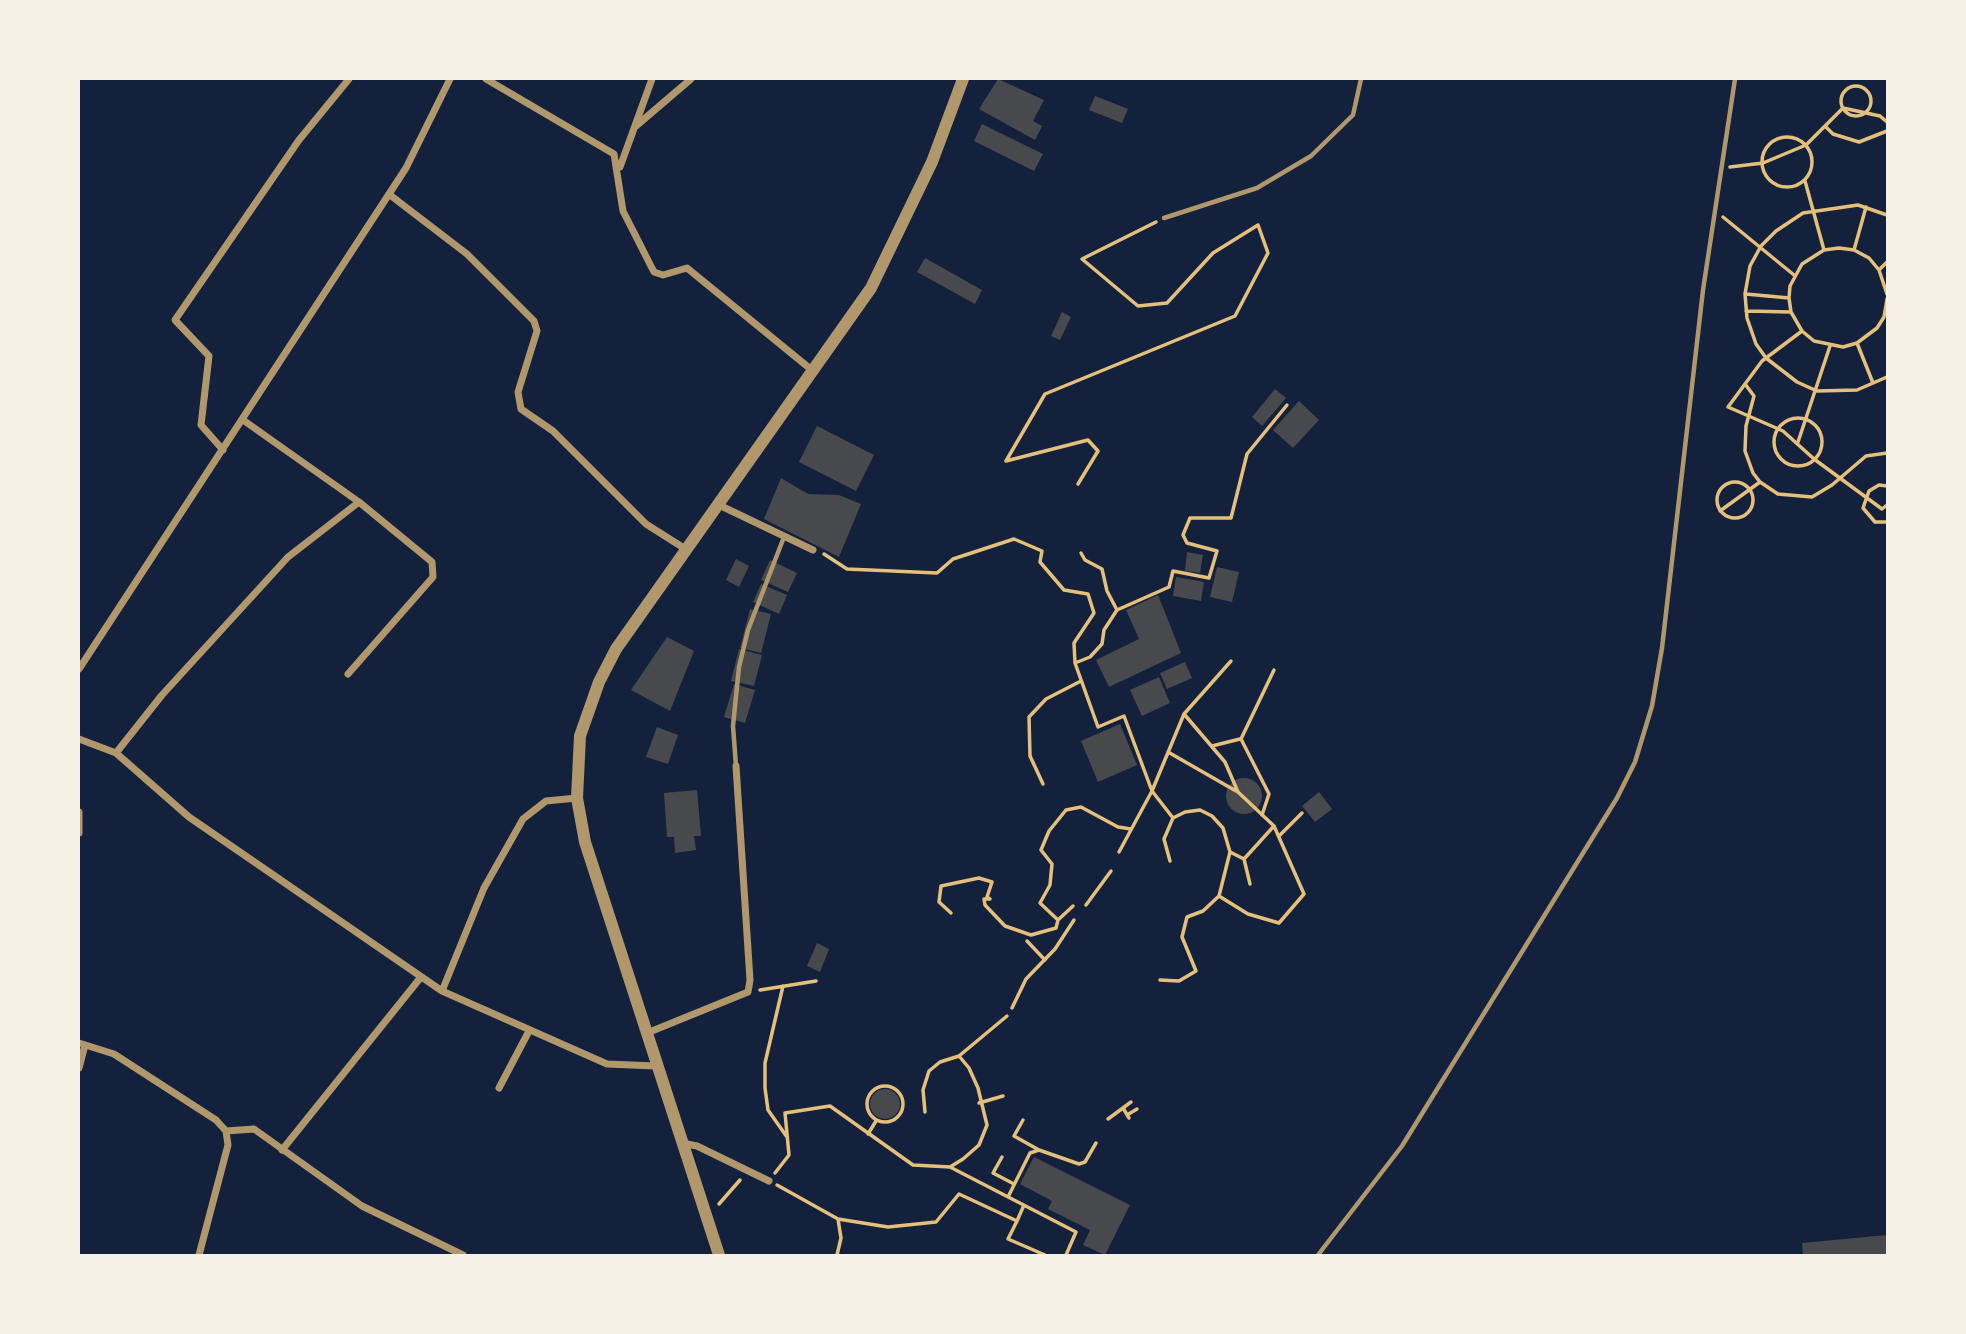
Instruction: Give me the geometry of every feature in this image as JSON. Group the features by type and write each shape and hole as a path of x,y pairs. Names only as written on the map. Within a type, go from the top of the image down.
{"street":[{"path":"223,450 201,425 209,356 175,320 299,140 349,79"},
{"path":"79,669 390,195 450,79"},
{"path":"486,79 612,151 618,162 623,211 654,272 663,275 687,268 813,371"},
{"path":"619,172 652,79"},
{"path":"634,128 691,79"},
{"path":"719,1255 585,842 577,798 580,736 600,682 616,649 871,288 932,162 963,79"},
{"path":"390,195 467,254 534,321 537,331 518,392 521,409 553,431 646,524 687,550"},
{"path":"243,420 359,502 432,562 433,577 348,674"},
{"path":"116,754 162,695 288,557 359,502"},
{"path":"719,505 813,550"},
{"path":"79,739 116,754 189,817 442,991 607,1064 656,1066"},
{"path":"646,1033 748,992 750,981 736,766"},
{"path":"442,991 484,888 523,819 546,801 577,798"},
{"path":"79,812 79,833"},
{"path":"282,1150 421,977"},
{"path":"499,1088 530,1031"},
{"path":"79,1068 82,1044 114,1054 216,1120 226,1131 228,1145 199,1255"},
{"path":"226,1131 254,1129 362,1206 463,1255"},
{"path":"682,1143 697,1146 769,1181"}],"lane":[{"path":"1164,218 1257,188 1311,156 1353,115 1362,79"},
{"path":"1318,1255 1402,1146 1617,798 1635,762 1652,706 1662,648 1715,211 1735,79"},
{"path":"736,766 733,726 739,667 748,630 784,537"}],"path":[{"path":"1721,168 1763,163 1805,145 1843,108 1843,94 1850,88 1860,87 1870,98 1866,112"},
{"path":"1843,108 1854,116 1866,112 1880,116 1887,122"},
{"path":"1825,126 1833,134 1859,142 1887,131"},
{"path":"1804,180 1790,187 1775,183 1769,178 1763,163 1764,155 1774,141 1791,137 1805,145 1812,159 1804,180 1824,250"},
{"path":"1887,215 1858,205 1813,210 1789,221 1761,246 1750,266 1745,294 1746,312 1756,344 1766,358 1797,382 1815,390 1857,390 1887,377"},
{"path":"1854,250 1866,207"},
{"path":"1715,211 1794,275"},
{"path":"1078,484 1098,451 1088,440 1006,461 1045,394 1235,316 1268,253 1258,225 1213,253 1167,303 1138,306 1082,259 1164,218"},
{"path":"1824,250 1854,250 1868,258 1887,285 1885,319 1857,343 1830,346 1814,341 1802,331 1791,312 1789,298 1794,275 1802,264 1824,250"},
{"path":"1879,270 1887,261"},
{"path":"1745,294 1789,298"},
{"path":"1746,312 1791,312"},
{"path":"1802,331 1766,358 1728,407 1778,428 1798,442 1814,459 1882,509 1887,505"},
{"path":"1857,343 1873,383"},
{"path":"1798,442 1830,346"},
{"path":"1745,384 1754,397 1745,451 1753,473 1760,482 1778,494 1812,496 1866,456 1887,453"},
{"path":"1075,663 1090,657 1102,644 1104,629 1117,610 1169,587 1173,571 1209,578 1217,551 1187,542 1183,535 1190,518 1231,517 1247,454 1287,405"},
{"path":"1790,419 1806,419 1819,429 1822,436 1819,453 1814,459 1800,466 1780,457 1774,443 1778,428 1790,419"},
{"path":"1740,482 1750,489 1752,506 1745,516 1729,518 1720,511 1716,499 1722,487 1740,482"},
{"path":"1720,511 1760,482"},
{"path":"1887,486 1873,487 1865,495 1866,514 1875,522 1887,522"},
{"path":"813,550 847,569 937,573 953,559 1014,539 1042,551 1040,562 1064,590 1088,594 1094,613 1074,643 1075,663 1100,733"},
{"path":"1081,553 1084,560 1102,569 1107,591 1117,610"},
{"path":"1119,852 1152,791 1184,714 1231,661"},
{"path":"1241,739 1273,670"},
{"path":"1043,784 1030,756 1029,717 1046,699 1082,681"},
{"path":"1184,714 1225,762 1238,792"},
{"path":"1098,727 1124,716 1152,791 1173,818"},
{"path":"1212,746 1241,739"},
{"path":"1241,739 1269,794 1262,815"},
{"path":"1168,752 1238,792 1274,826 1304,894 1279,923 1262,919 1219,896"},
{"path":"1058,920 1040,902 1050,886 1052,864 1041,850 1048,831 1066,810 1081,807 1118,827 1131,829"},
{"path":"1160,980 1179,981 1196,971 1182,937 1187,916 1203,911 1219,896 1230,852 1223,828 1212,816 1200,810 1185,812 1173,818 1164,839 1170,861"},
{"path":"1279,836 1302,813"},
{"path":"1244,859 1274,826"},
{"path":"1230,852 1244,859 1250,884"},
{"path":"1086,905 1111,871"},
{"path":"951,913 939,902 941,886 979,878 992,883 987,897 989,899 984,898 985,905 1012,930 1031,934 1056,928 1058,920 1073,906"},
{"path":"1012,1008 1026,979 1045,960 1074,920"},
{"path":"1027,941 1045,960"},
{"path":"748,992 816,981"},
{"path":"783,986 765,1063 765,1088 768,1110 788,1137"},
{"path":"925,1112 923,1090 929,1071 940,1062 959,1056 1007,1016"},
{"path":"950,1167 979,1145 987,1125 974,1078 959,1056"},
{"path":"880,1087 893,1088 903,1101 901,1112 887,1122 877,1121 868,1111 867,1099 880,1087"},
{"path":"979,1103 1003,1096"},
{"path":"1108,1119 1132,1102"},
{"path":"1017,1222 958,1194 936,1222 888,1227 838,1219 769,1181 789,1155 785,1113 830,1106 913,1165 950,1167 1076,1232 1066,1255"},
{"path":"1123,1108 1128,1116 1137,1109"},
{"path":"1023,1120 1014,1136 1039,1150 1079,1164 1085,1162 1096,1143"},
{"path":"868,1134 877,1121"},
{"path":"1008,1197 1030,1153 1039,1150"},
{"path":"1002,1157 993,1173 1014,1184"},
{"path":"719,1204 748,1170"},
{"path":"1024,1205 1008,1239 1045,1255"},
{"path":"837,1255 841,1238 838,1219"}],"building":[{"path":"998,79 1044,100 1033,121 1042,126 1035,140 979,109"},
{"path":"1095,96 1128,109 1122,123 1089,110"},
{"path":"982,124 1043,154 1034,171 974,141"},
{"path":"925,258 982,290 975,304 917,272"},
{"path":"1062,312 1071,317 1060,340 1051,336"},
{"path":"1275,389 1286,398 1262,426 1252,417"},
{"path":"1299,401 1319,420 1293,448 1273,430"},
{"path":"817,426 874,455 856,491 799,462"},
{"path":"781,478 808,494 839,495 861,504 839,557 764,519"},
{"path":"1187,552 1203,555 1200,573 1185,571"},
{"path":"736,559 749,566 739,587 726,580"},
{"path":"770,560 797,573 788,592 761,580"},
{"path":"1217,567 1239,572 1232,602 1210,597"},
{"path":"1176,577 1204,582 1201,601 1173,596"},
{"path":"761,584 787,595 779,614 753,602"},
{"path":"1158,595 1181,653 1109,687 1096,660 1139,639 1126,610"},
{"path":"750,609 771,614 761,653 740,648"},
{"path":"667,637 694,651 670,711 631,690"},
{"path":"739,649 762,655 754,686 731,681"},
{"path":"1185,662 1192,678 1167,689 1160,673"},
{"path":"1159,677 1170,703 1142,716 1130,690"},
{"path":"734,684 755,690 745,723 724,717"},
{"path":"1120,724 1137,765 1098,782 1081,741"},
{"path":"657,727 678,735 668,764 646,757"},
{"path":"1244,778 1257,783 1262,796 1257,809 1244,814 1231,809 1226,796 1231,783"},
{"path":"697,790 701,836 694,836 696,850 675,853 674,837 667,837 664,793"},
{"path":"1319,792 1332,809 1315,822 1302,806"},
{"path":"817,943 829,949 820,972 807,966"},
{"path":"885,1089 891,1090 899,1098 899,1110 891,1118 885,1119 879,1118 871,1110 870,1104 871,1098 879,1090"},
{"path":"1034,1157 1130,1205 1105,1255 1083,1245 1090,1230 1048,1209 1052,1201 1020,1184"},
{"path":"1887,1235 1887,1255 1803,1255 1802,1243"}]}
